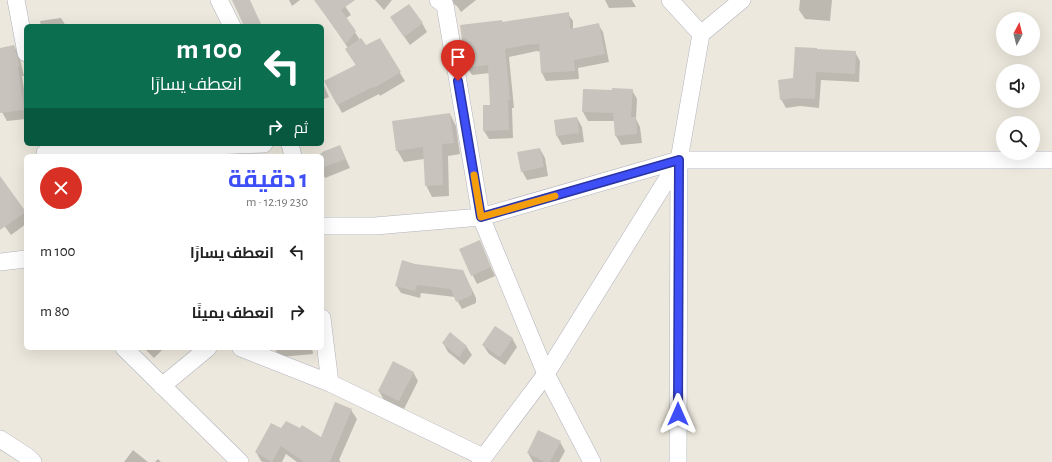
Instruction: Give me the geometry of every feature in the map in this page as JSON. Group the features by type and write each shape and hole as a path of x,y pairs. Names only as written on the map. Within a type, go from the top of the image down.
{"street":[{"path":"16,0 24,42"},
{"path":"219,0 231,24"},
{"path":"438,0 445,5 481,217 546,374 592,462"},
{"path":"670,0 701,34"},
{"path":"678,462 679,160 701,34 742,0"},
{"path":"45,151 201,146"},
{"path":"246,350 330,383 482,459 546,374 679,160"},
{"path":"324,226 375,226 481,217 679,160 1052,160"},
{"path":"0,262 24,259"},
{"path":"324,334 330,383"},
{"path":"126,350 240,462"},
{"path":"162,386 206,350"},
{"path":"0,439 33,462"}],"building":[{"path":"232,0 250,0 261,24 243,24"},
{"path":"314,0 355,0 341,10 356,31 346,44"},
{"path":"409,4 423,23 404,37 390,17"},
{"path":"569,12 570,29 599,23 605,54 574,60 575,71 541,73 539,44 505,49 510,100 508,100 509,130 483,131 483,105 490,105 488,65 466,68 460,25 502,20 502,22"},
{"path":"361,38 366,45 380,38 401,72 374,88 373,87 337,105 324,81 356,65 345,49"},
{"path":"14,45 20,67 18,67 24,110 0,113 0,48"},
{"path":"795,47 856,51 855,74 816,72 815,99 794,98 780,100 778,80 793,78"},
{"path":"612,88 633,89 631,117 636,117 637,134 615,136 613,113 582,112 583,89 612,90"},
{"path":"450,113 454,143 442,144 443,185 425,186 423,147 396,151 392,121"},
{"path":"577,117 579,133 556,136 554,120"},
{"path":"340,145 346,159 324,167 324,154 322,154 322,152"},
{"path":"540,148 544,167 521,172 517,152"},
{"path":"0,176 24,209 24,213 0,230"},
{"path":"480,240 491,267 471,276 459,249"},
{"path":"402,260 415,264 463,270 472,290 472,295 456,302 451,289 417,285 415,291 395,286"},
{"path":"495,326 513,338 500,357 482,345"},
{"path":"450,332 467,346 459,357 442,343"},
{"path":"393,361 414,372 399,401 378,391"},
{"path":"335,402 352,409 330,462 304,462 281,446 272,462 255,452 271,423 281,428 286,421 300,428 302,425 321,437"},
{"path":"538,430 561,441 550,462 545,462 527,453"}],"slow traffic":[{"path":"474,175 481,217 555,196"}],"route":[{"path":"458,81 481,217 679,160 678,414"}]}
